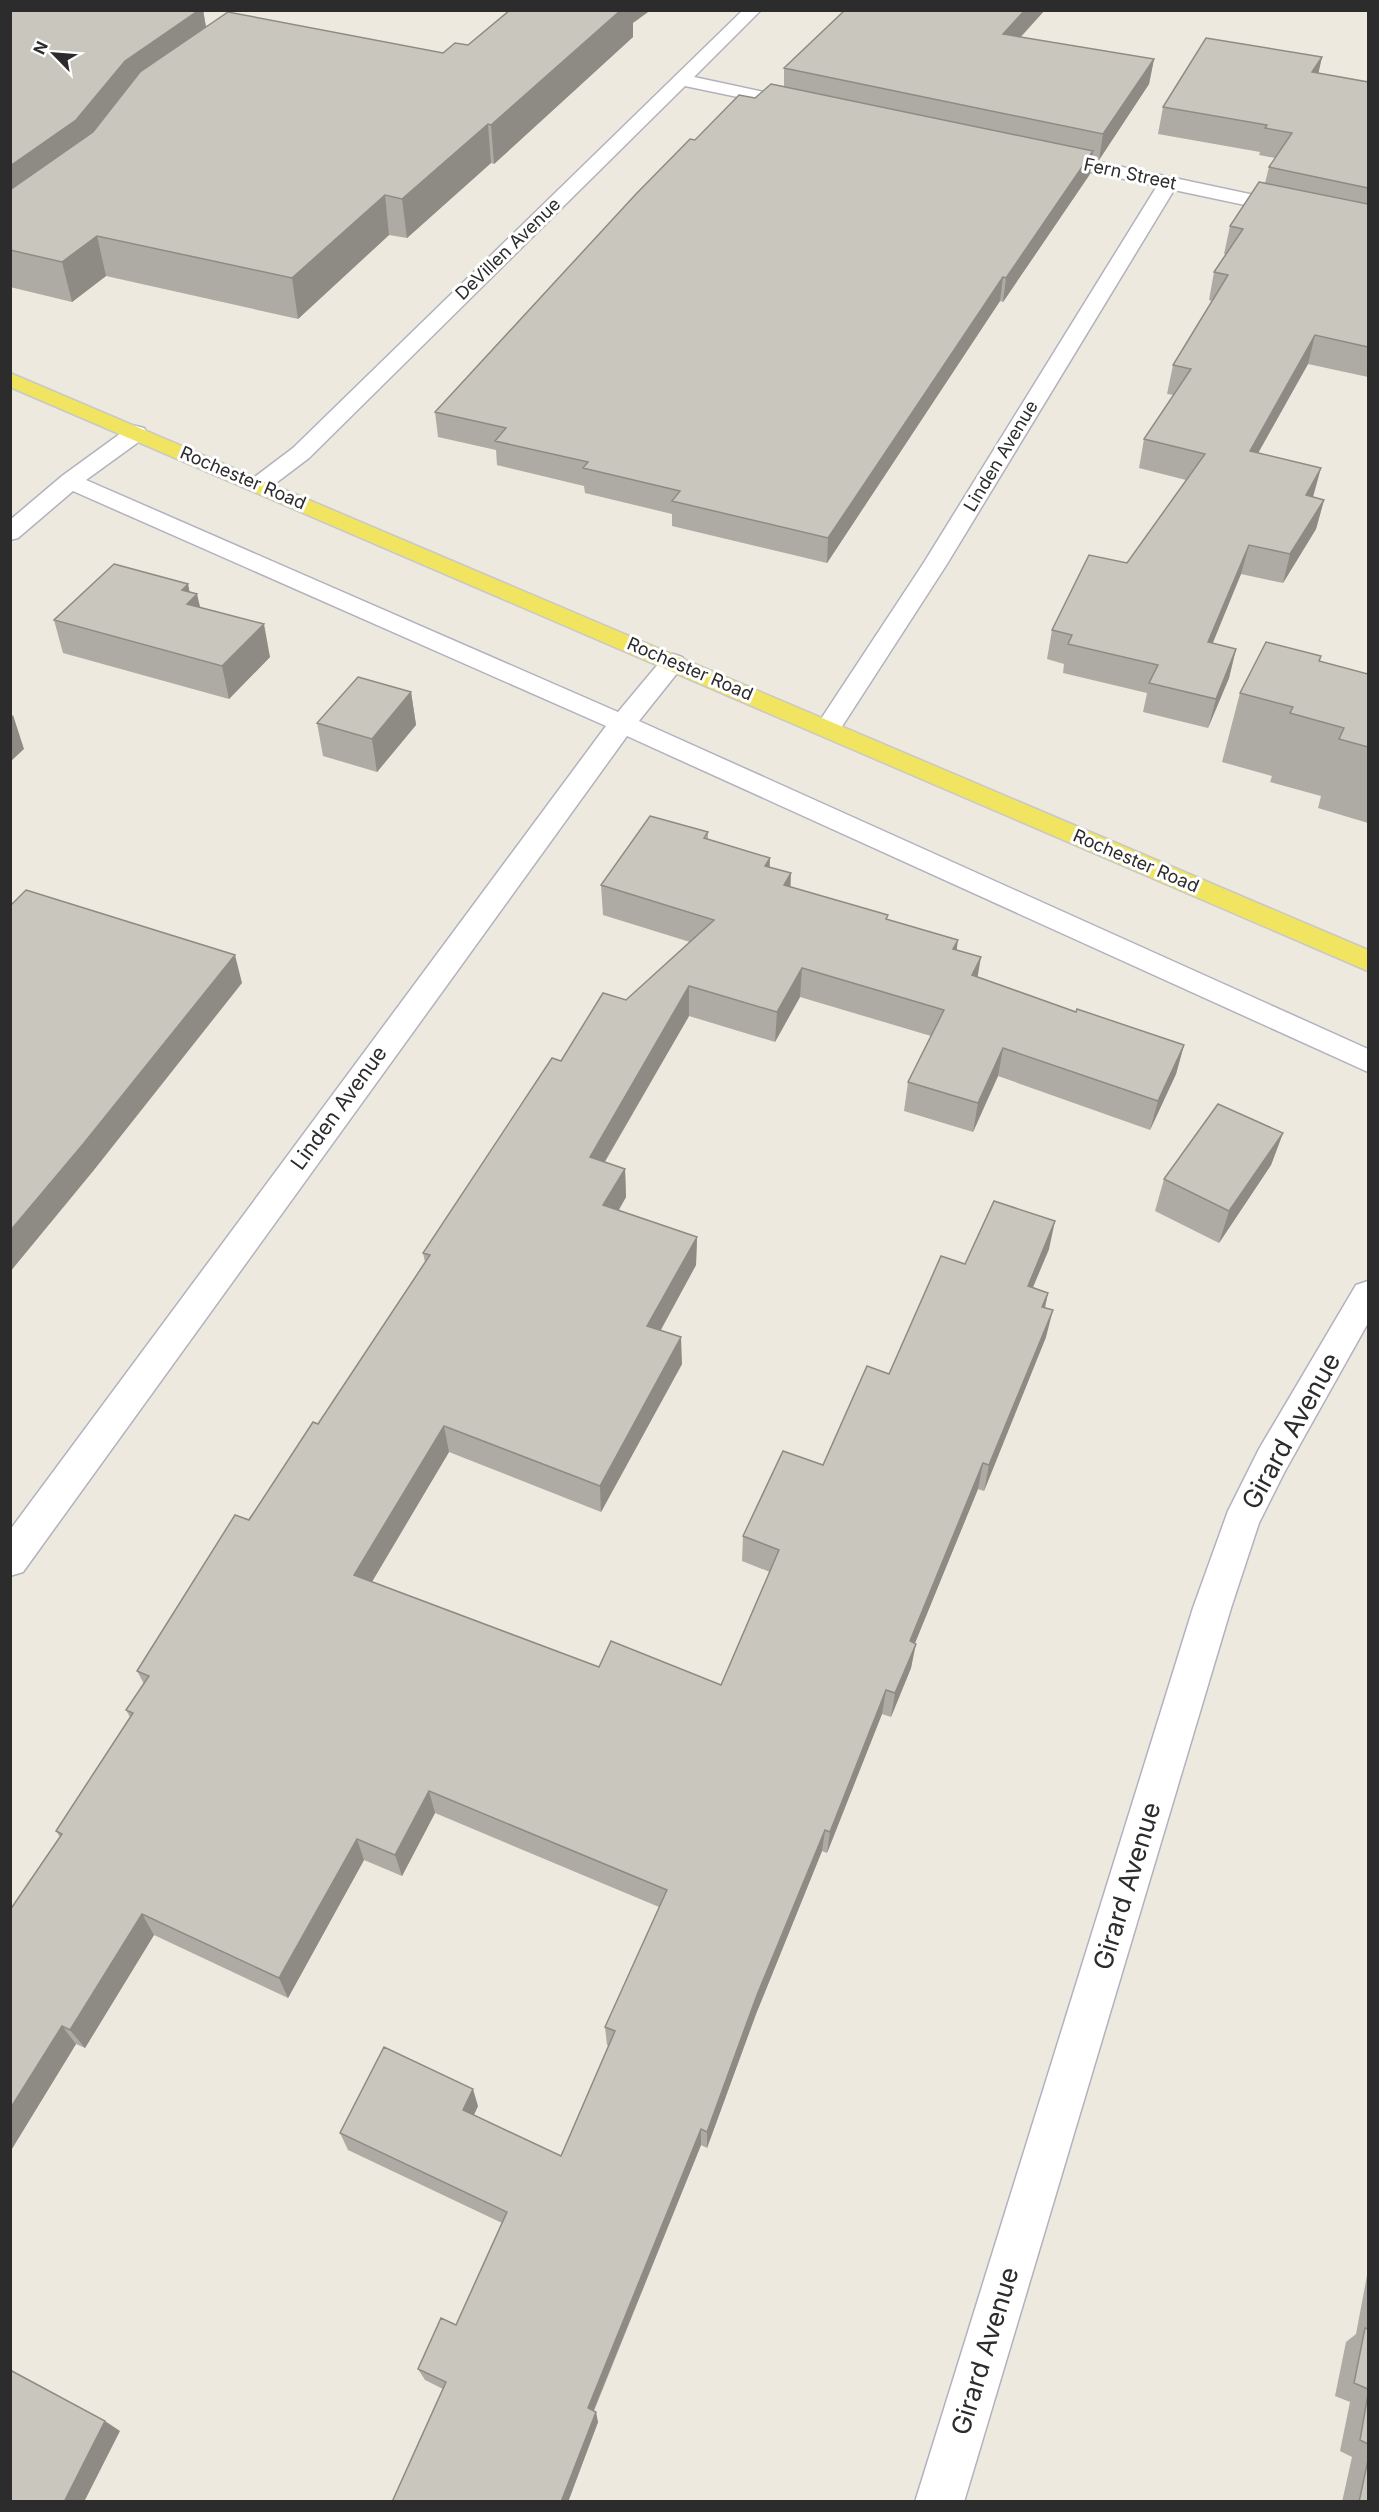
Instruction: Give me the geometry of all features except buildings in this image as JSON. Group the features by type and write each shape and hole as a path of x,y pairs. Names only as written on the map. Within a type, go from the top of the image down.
{"main road":[{"name":"Rochester Road","path":"10,379 260,484 1368,961"}],"street":[{"name":"DeVillen Avenue","path":"260,484 301,453 753,10"},
{"path":"681,80 818,108"},
{"name":"Fern Street","path":"1029,153 1368,225"},
{"name":"Linden Avenue","path":"828,728 935,564 1169,182"},
{"path":"10,533 70,481 136,433"},
{"path":"70,481 621,723 1368,1061"},
{"name":"Linden Avenue","path":"10,1560 621,723 673,662"},
{"name":"Girard Avenue","path":"939,2502 1212,1608 1241,1522 1272,1460 1368,1294"}]}
